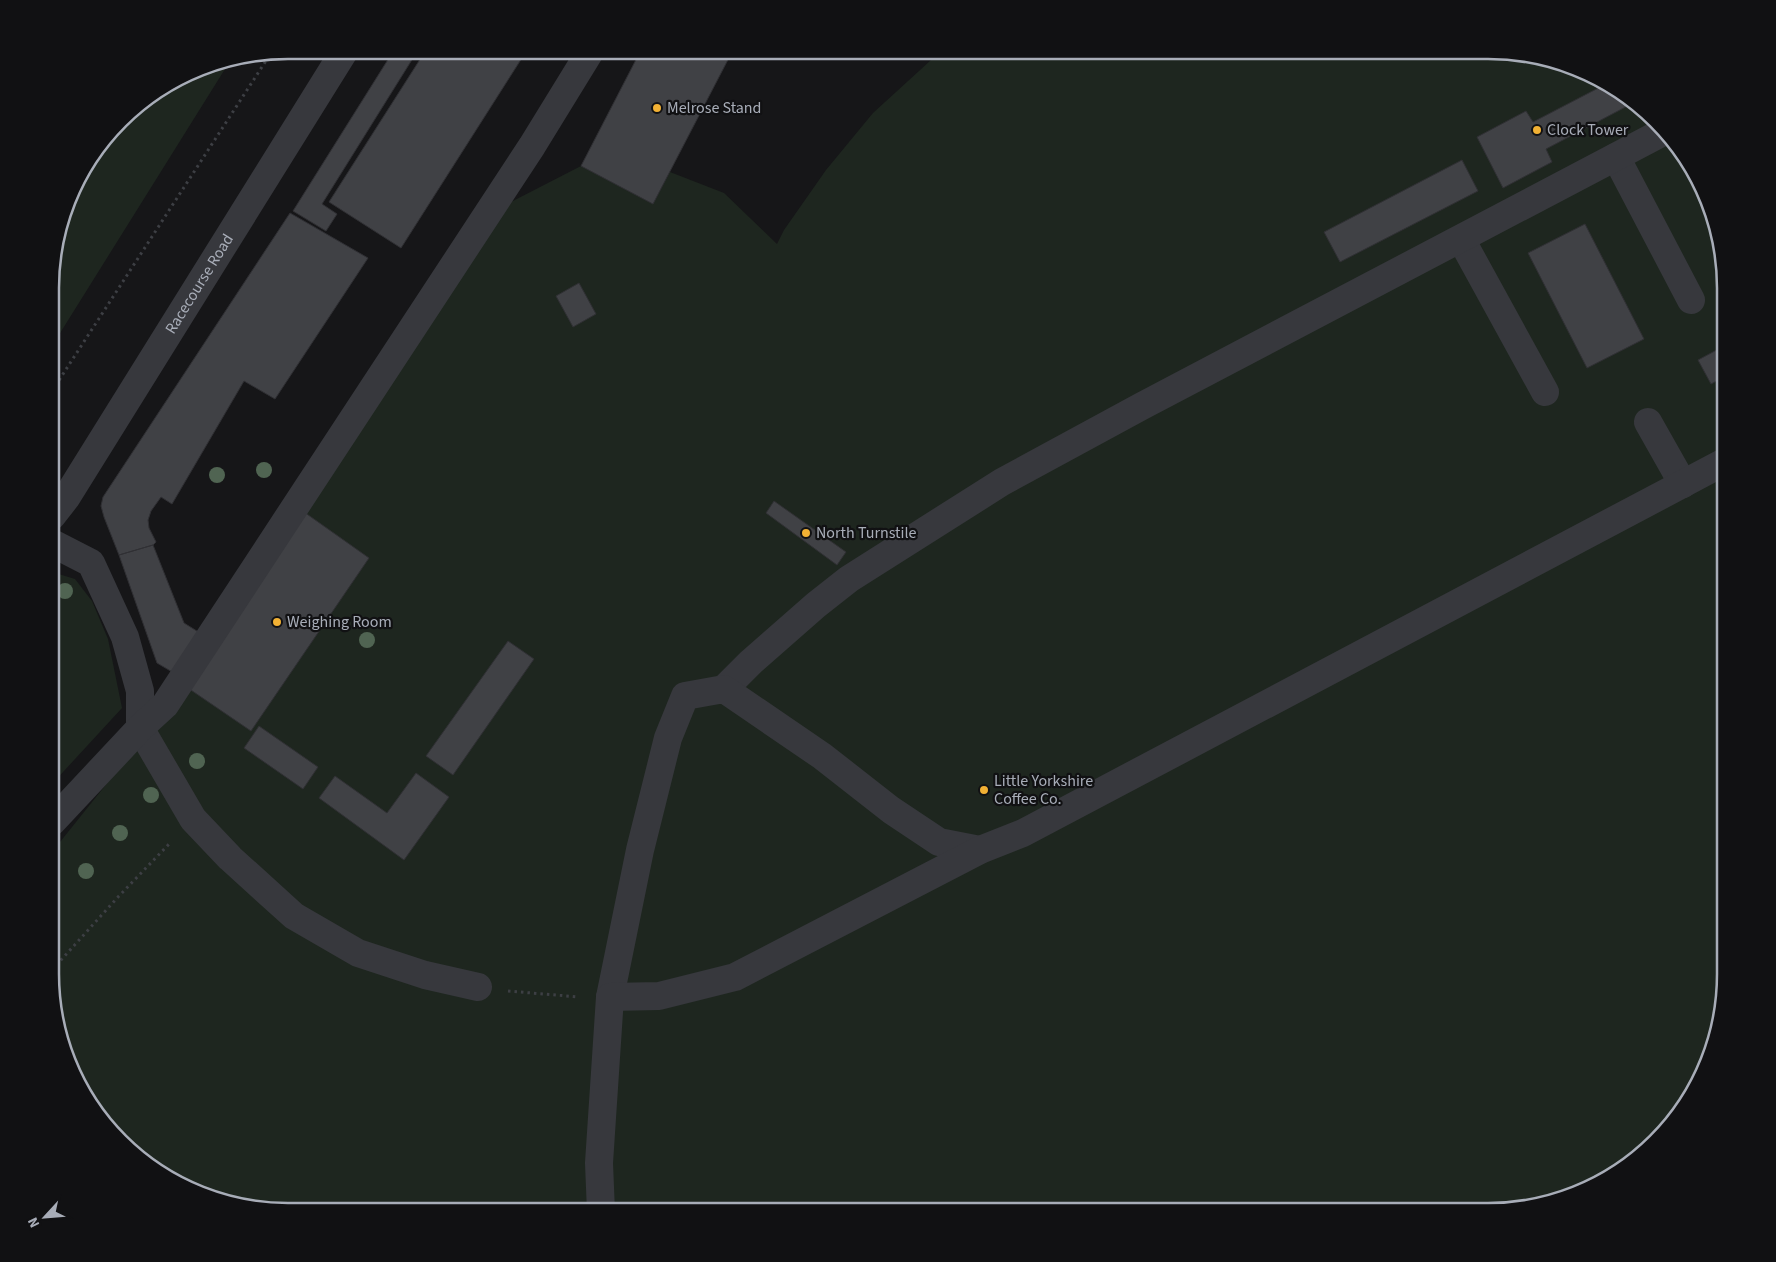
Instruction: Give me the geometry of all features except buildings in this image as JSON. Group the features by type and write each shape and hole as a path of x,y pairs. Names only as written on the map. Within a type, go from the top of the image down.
{"street":[{"name":"Racecourse Road","path":"59,507 339,59"},
{"path":"59,815 140,728 166,705 532,146 585,59"},
{"path":"601,1203 599,1163 610,997 640,850 668,738 685,696 724,689 751,662 849,579 1002,482 1150,401 1658,135"},
{"path":"1616,157 1691,300"},
{"path":"1461,238 1545,392"},
{"path":"1648,422 1683,484"},
{"path":"610,997 659,996 735,978 980,850 1023,834 1717,466"},
{"path":"59,546 92,563 125,637 140,691 140,728 193,819 230,858 294,916 358,953 425,975 478,987"},
{"path":"724,689 822,756 891,810 939,842 980,850"}],"path":[{"path":"59,379 267,60"},
{"path":"59,962 193,819"},
{"path":"478,987 515,992 610,997"}],"shaded area":[{"path":"932,59 1503,59 1533,63 1562,71 1603,89 1628,106 1650,126 1679,160 1694,186 1705,214 1713,243 1717,273 1717,989 1713,1019 1705,1048 1687,1089 1670,1114 1650,1136 1616,1165 1590,1180 1562,1191 1533,1199 1503,1203 273,1203 243,1199 214,1191 173,1173 148,1156 126,1136 97,1102 76,1062 63,1019 59,989 59,843 185,686 501,207 581,166 653,204 670,172 724,193 777,244 784,230 826,170 873,113"},
{"path":"226,68 59,335 59,273 63,243 76,200 97,160 126,126 160,97 186,82"},
{"path":"59,574 75,579 92,601 108,639 122,708 59,776"}],"place":[{"name":"Melrose Stand","path":"657,108"},
{"name":"Clock Tower","path":"1537,130"},
{"name":"North Turnstile","path":"806,533"},
{"name":"Weighing Room","path":"277,622"},
{"name":"Little Yorkshire Coffee Co.","path":"984,790"}]}
